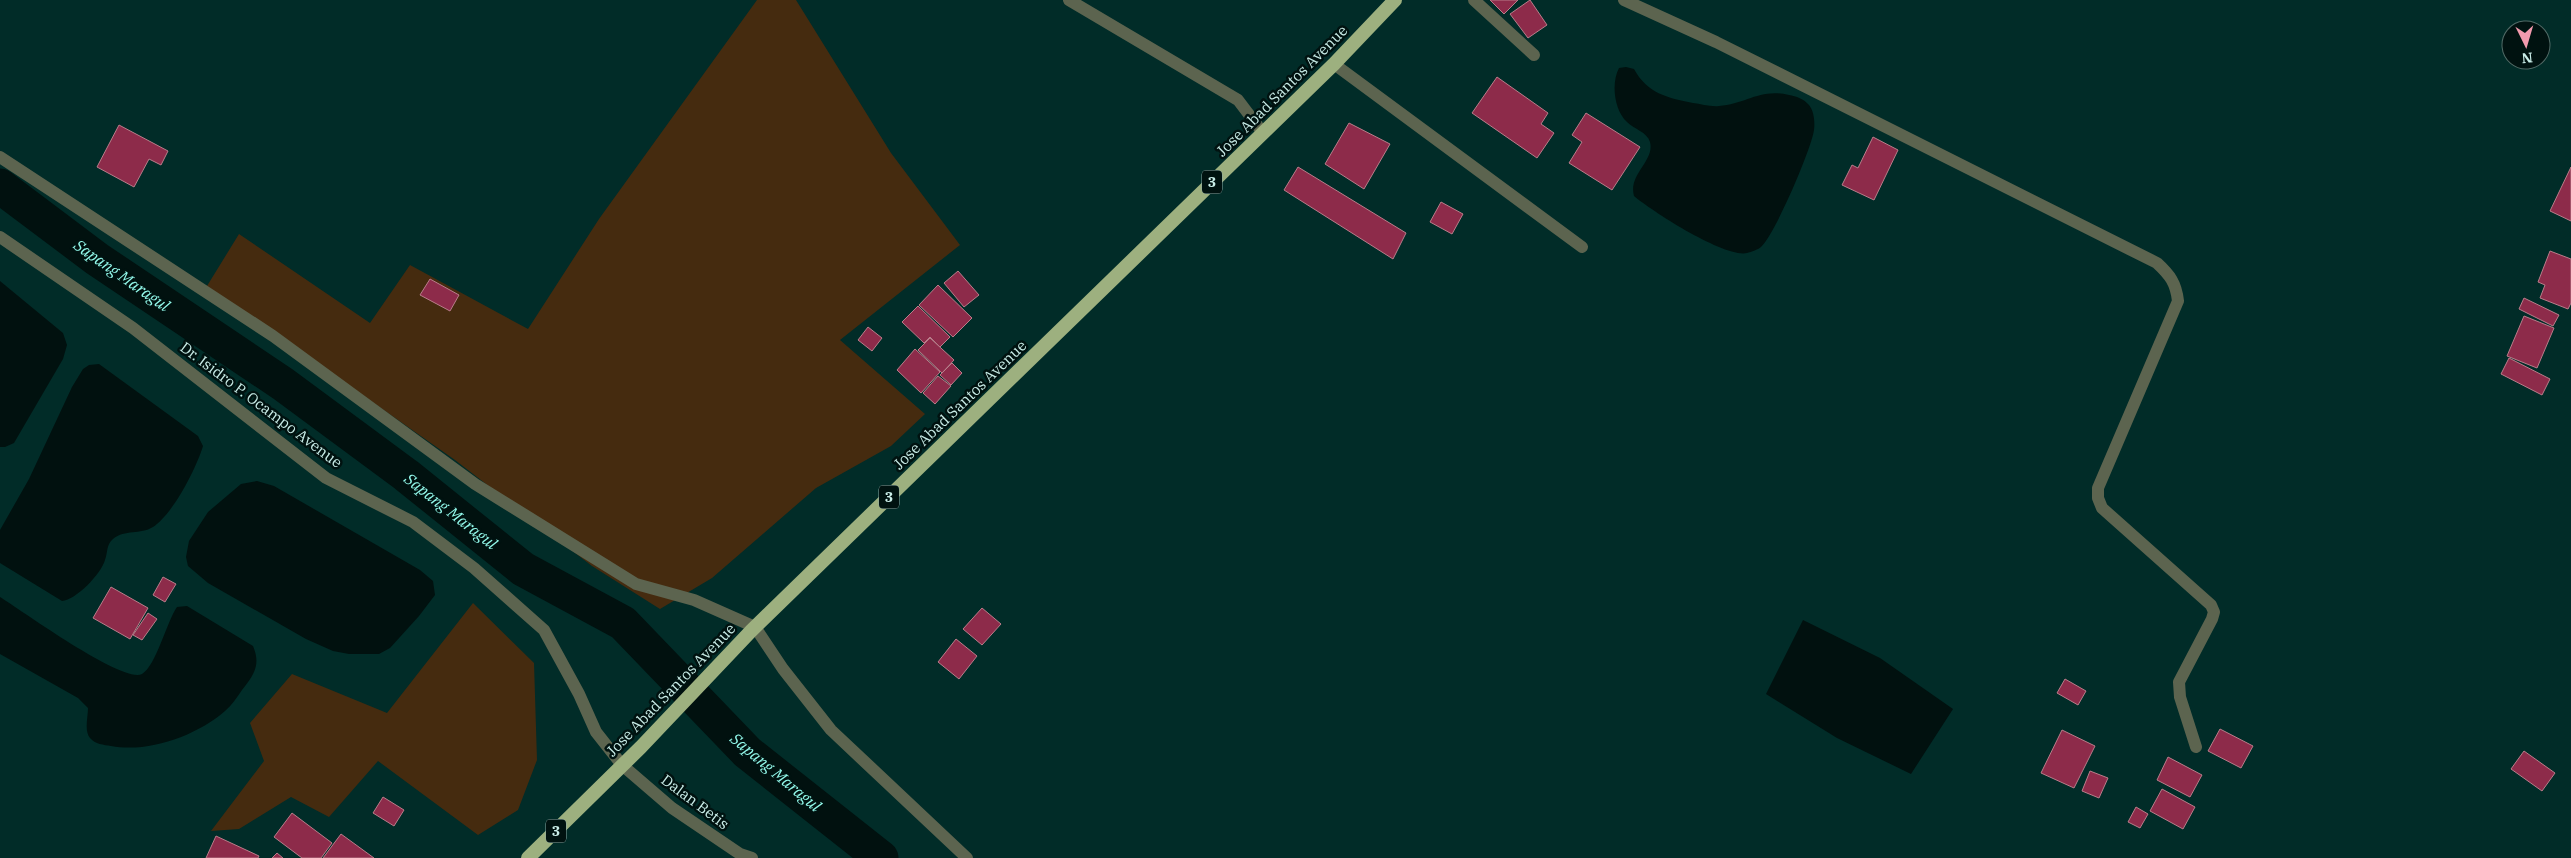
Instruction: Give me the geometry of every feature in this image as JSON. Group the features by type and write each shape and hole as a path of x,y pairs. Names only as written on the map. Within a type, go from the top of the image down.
{"highway":[{"name":"Jose Abad Santos Avenue","path":"528,858 641,747 753,629 1334,64 1395,0"}],"street":[{"path":"1069,0 1238,100 1263,133"},
{"path":"1474,0 1534,55"},
{"path":"1624,0 1716,42 2157,263 2170,276 2176,287 2178,301 2098,488 2098,498 2102,508 2211,605 2214,612 2179,682 2180,697 2196,747"},
{"path":"1334,64 1582,247"},
{"path":"0,157 273,336 483,489 636,584 694,600 753,629 831,730 967,858"},
{"name":"Dr. Isidro P. Ocampo Avenue","path":"0,237 133,328 326,478 413,522 474,568 544,630 579,694 596,732 622,765"},
{"name":"Dalan Betis","path":"622,765 672,808 740,854 752,858"}],"shaded area":[{"path":"757,0 796,0 891,153 960,245 840,340 925,414 891,446 816,488 712,578 660,609 592,566 455,460 207,286 239,234 370,323 410,265 528,329 599,219"},
{"path":"1619,68 1634,69 1645,84 1652,89 1666,96 1684,101 1719,106 1729,105 1770,93 1779,93 1797,97 1811,107 1814,130 1806,155 1783,210 1760,248 1747,253 1737,253 1723,248 1689,232 1634,196 1633,188 1635,181 1651,149 1650,142 1643,133 1627,122 1619,111 1615,96 1615,81"},
{"path":"0,281 63,333 67,345 63,359 14,443 5,447 0,447"},
{"path":"99,364 198,436 203,446 183,490 161,521 143,531 122,534 113,539 108,546 103,566 99,572 81,591 68,600 62,601 0,563 0,530 29,479 72,387 83,369 89,365"},
{"path":"257,481 274,486 420,570 433,581 435,595 390,648 379,654 349,654 333,651 306,639 208,583 188,566 186,557 189,541 208,512 241,484"},
{"path":"0,597 94,657 131,674 142,674 147,669 157,653 177,607 187,606 253,646 256,659 255,670 228,709 186,735 156,745 141,747 126,748 100,744 94,742 88,735 88,708 78,698 0,654"},
{"path":"473,603 534,663 537,760 518,810 478,835 378,761 329,817 291,797 239,829 211,831 264,761 250,723 292,674 387,713"},
{"path":"1803,620 1880,658 1953,709 1911,774 1837,738 1766,694"}],"building":[{"path":"1490,0 1518,0 1504,14"},
{"path":"1530,0 1547,25 1528,38 1510,14"},
{"path":"1497,77 1548,113 1541,124 1554,133 1537,158 1472,113"},
{"path":"1586,113 1640,147 1612,190 1569,163 1582,142 1572,135"},
{"path":"1349,123 1390,144 1364,189 1325,164"},
{"path":"119,125 168,151 161,165 149,159 134,187 97,167"},
{"path":"1873,137 1898,150 1874,200 1842,185 1852,165 1858,168"},
{"path":"1298,167 1406,233 1393,259 1284,190"},
{"path":"2571,167 2571,221 2550,211"},
{"path":"1441,202 1463,214 1452,234 1430,222"},
{"path":"2550,251 2571,259 2571,303 2568,309 2540,298 2545,285 2538,282"},
{"path":"958,271 979,295 964,307 944,283"},
{"path":"430,279 459,295 450,311 420,295"},
{"path":"938,285 972,318 953,337 919,305"},
{"path":"2524,298 2559,315 2553,326 2519,309"},
{"path":"918,306 950,337 940,347 930,337 924,343 902,322"},
{"path":"2524,316 2554,328 2537,368 2507,356"},
{"path":"868,327 882,338 872,351 858,340"},
{"path":"930,338 954,360 942,373 918,350"},
{"path":"915,349 940,372 921,393 897,370"},
{"path":"2509,358 2550,379 2542,395 2501,374"},
{"path":"952,363 962,373 951,385 940,375"},
{"path":"938,376 951,386 935,404 923,393"},
{"path":"163,577 176,584 165,602 153,595"},
{"path":"111,587 148,608 130,639 93,618"},
{"path":"982,608 1001,624 982,645 963,629"},
{"path":"148,613 157,619 142,640 133,635"},
{"path":"956,639 977,656 959,679 938,662"},
{"path":"2065,679 2086,691 2078,705 2057,693"},
{"path":"2220,729 2253,746 2241,768 2208,751"},
{"path":"2062,730 2095,746 2074,788 2041,773"},
{"path":"2524,751 2555,773 2542,791 2511,769"},
{"path":"2168,757 2202,775 2190,797 2157,780"},
{"path":"2090,771 2108,778 2099,798 2082,791"},
{"path":"2162,789 2195,807 2183,829 2150,811"},
{"path":"383,797 404,810 394,826 373,813"},
{"path":"2136,807 2148,814 2140,828 2128,822"},
{"path":"292,813 332,843 321,858 302,858 274,837"},
{"path":"341,834 374,858 323,858"},
{"path":"216,836 259,856 258,858 206,858"},
{"path":"277,853 283,858 272,858"}],"waterway":[{"name":"Sapang Maragul","path":"0,186 97,259 283,384 406,475 523,569 623,623 747,752 881,858"}]}
